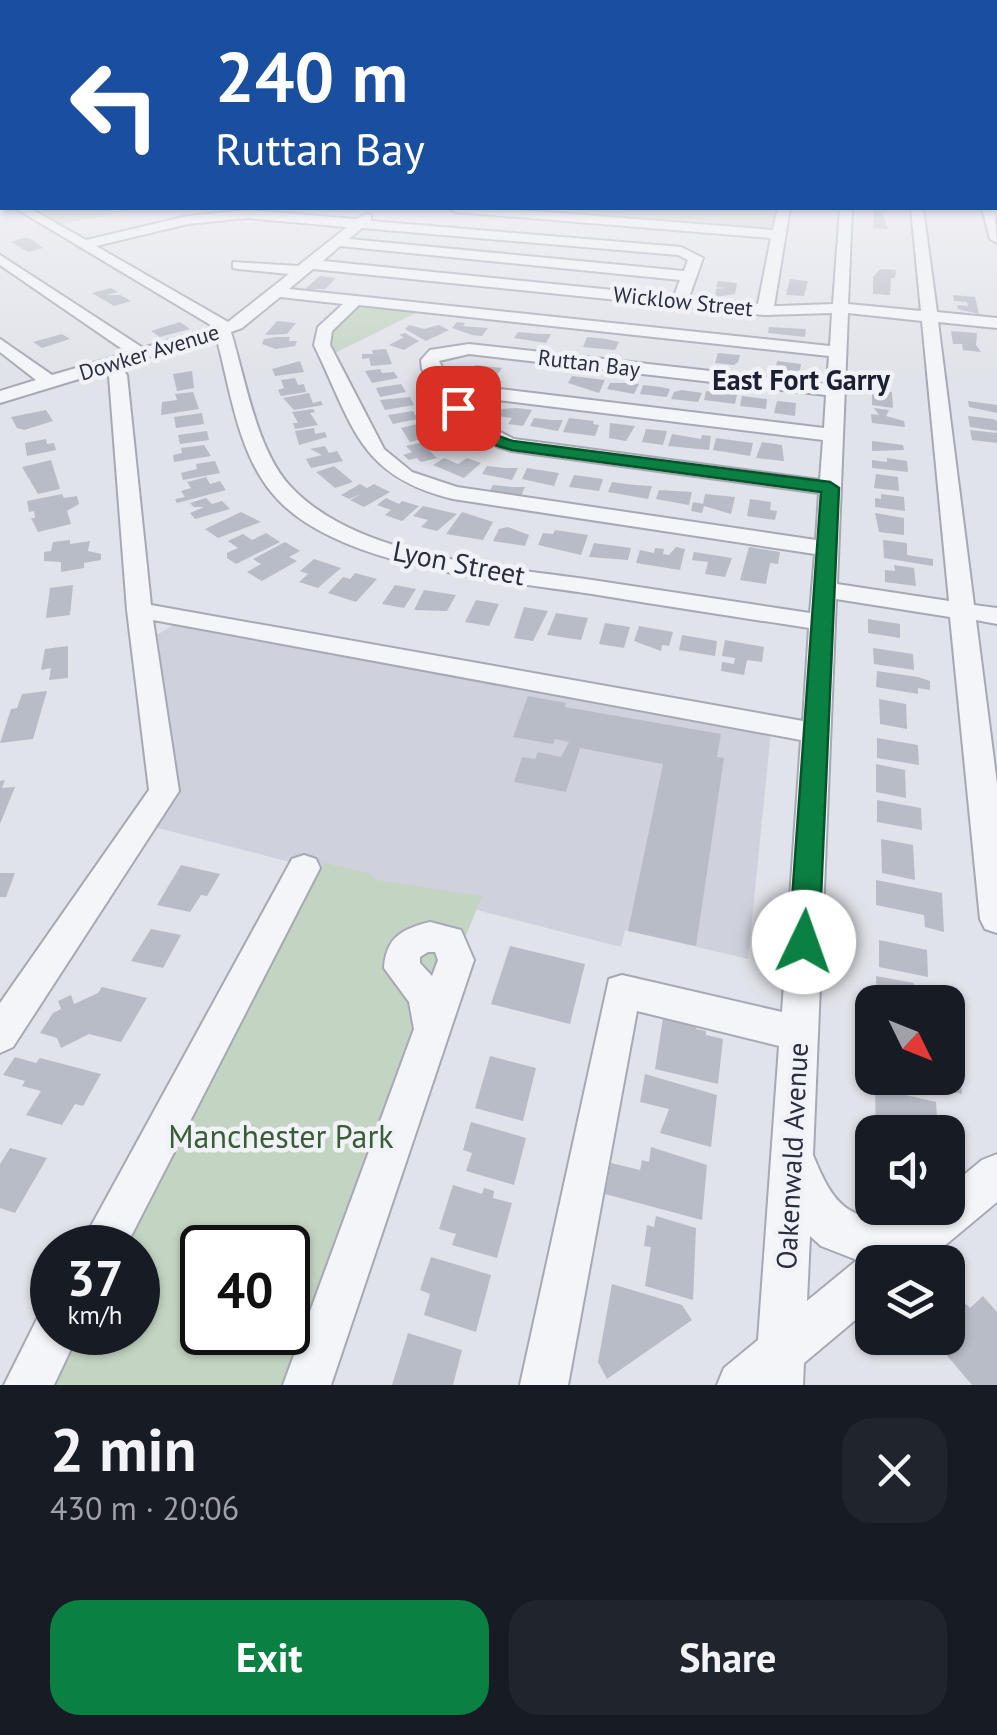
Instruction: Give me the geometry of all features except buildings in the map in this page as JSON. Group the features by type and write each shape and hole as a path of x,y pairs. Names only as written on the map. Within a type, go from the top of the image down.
{"street":[{"path":"87,245 221,324 221,331"},
{"name":"Dowker Avenue","path":"0,398 221,331 244,320 335,245"},
{"path":"365,245 688,276"},
{"path":"608,245 681,251 695,256 680,301"},
{"path":"765,310 776,245"},
{"name":"Oakenwald Avenue","path":"780,1369 844,245"},
{"path":"921,245 997,920"},
{"path":"0,259 141,354"},
{"name":"Wicklow Street","path":"238,266 306,268 765,310 841,308 997,324"},
{"path":"278,292 838,352"},
{"path":"355,301 324,330 322,346 376,452 405,476 454,493 827,549"},
{"name":"Lyon Street","path":"221,331 266,470 294,503 346,535 420,559 466,568 823,606 997,616"},
{"path":"0,344 49,382"},
{"name":"Ruttan Bay","path":"446,388 431,369 430,360 436,354 469,349 836,391"},
{"path":"0,1035 164,791 139,610 118,375 109,364"},
{"path":"446,388 834,436"},
{"path":"446,388 471,428 485,438 512,446 830,488"},
{"path":"139,610 816,733"},
{"path":"113,1225 304,868"},
{"path":"544,1385 622,991 799,1033"},
{"path":"307,1385 432,1028"},
{"path":"792,1152 810,1207 837,1231 874,1245"},
{"path":"913,1245 997,1175"},
{"path":"741,1385 780,1369 855,1294"},
{"path":"28,1385 44,1355"}],"shaded area":[{"path":"175,624 771,732 748,959 625,930 621,947 154,827 155,636"}],"green space":[{"path":"369,305 422,310 335,353 329,334 357,308"},
{"name":"Manchester Park","path":"325,863 369,873 377,880 482,896 307,1385 28,1385 44,1355 160,1355 160,1225 113,1225 304,868 320,871"}],"district":[{"name":"East Fort Garry","path":"801,380"}],"route":[{"path":"458,408 471,428 485,438 512,446 830,488 804,942"}]}
